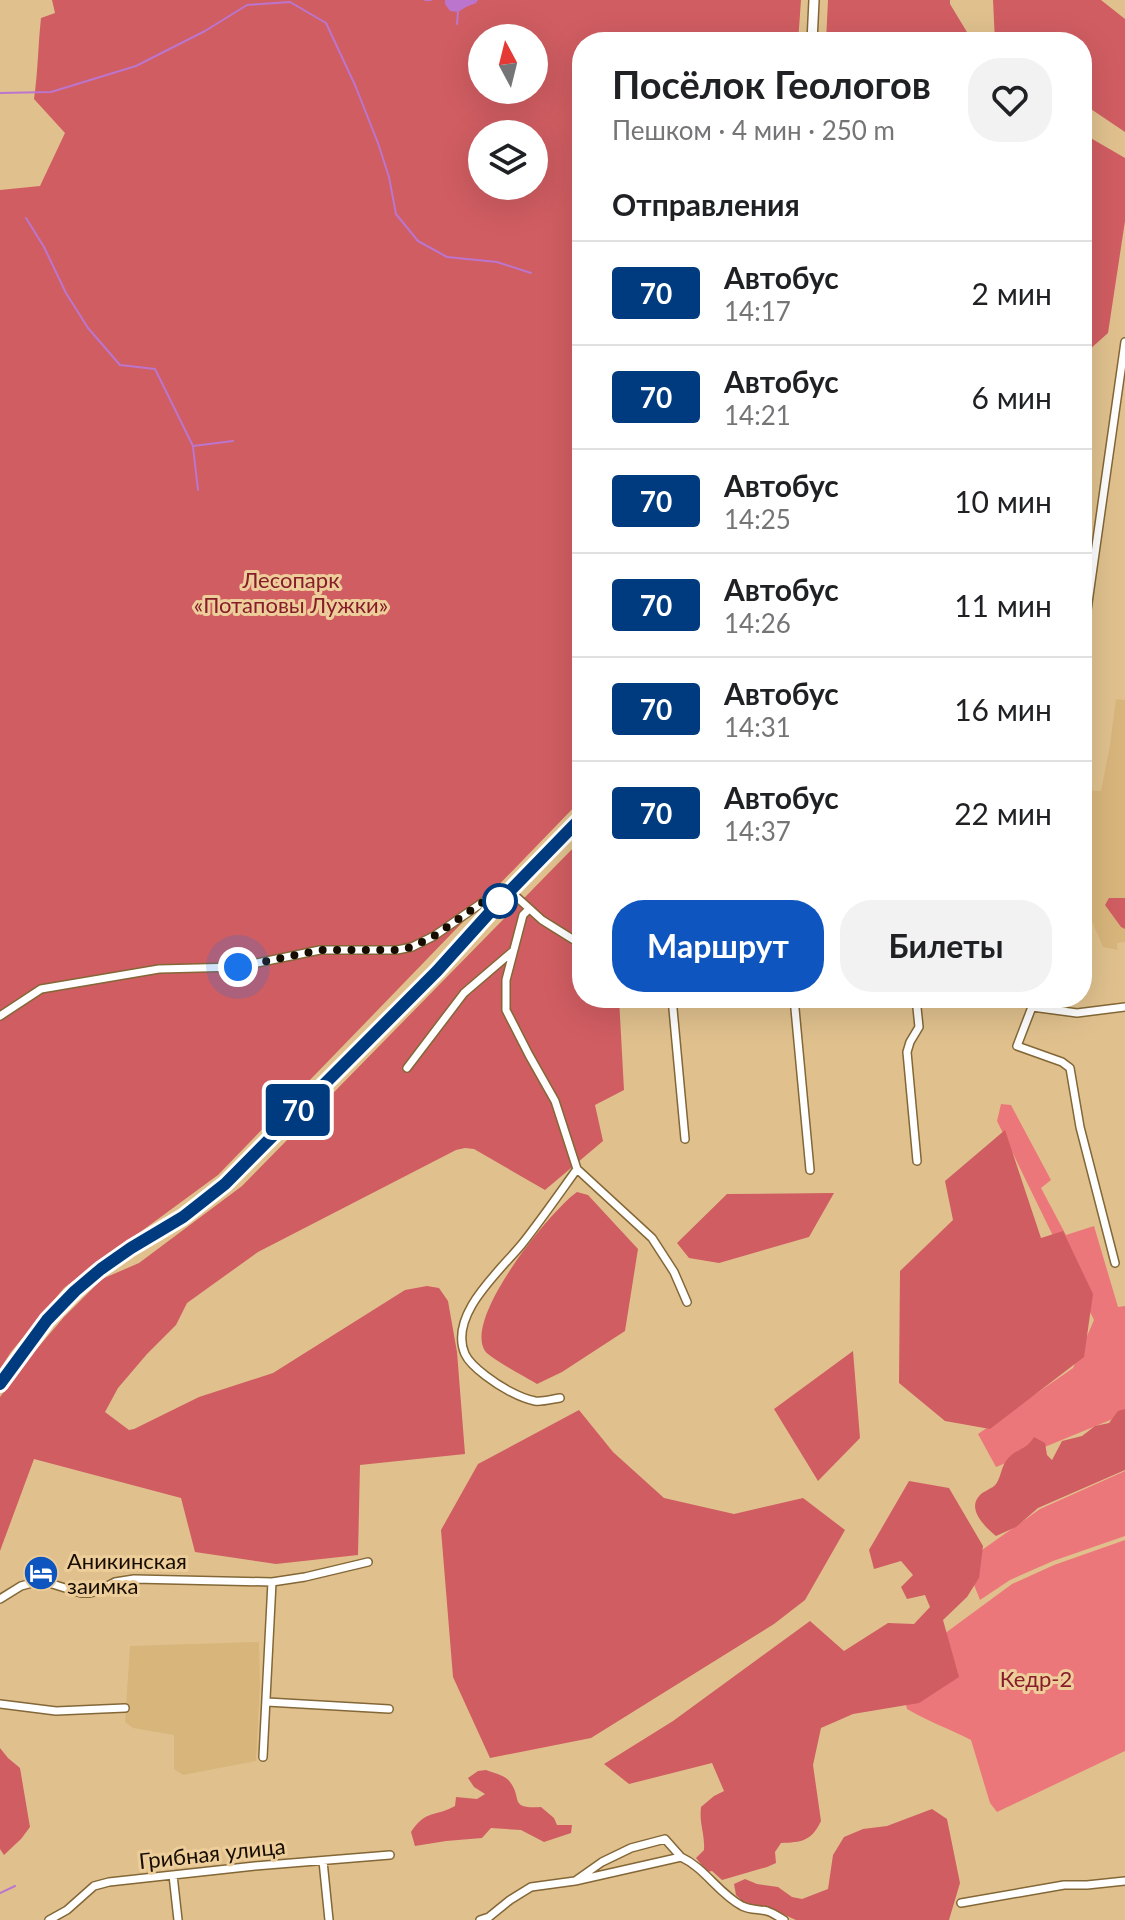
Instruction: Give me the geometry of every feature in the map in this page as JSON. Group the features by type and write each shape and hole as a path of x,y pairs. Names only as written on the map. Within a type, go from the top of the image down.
{"street":[{"path":"812,32 814,0"},
{"path":"1092,575 1125,342"},
{"path":"0,1384 47,1320 75,1291 101,1269 183,1217 225,1184 437,971 572,827"},
{"path":"510,891 542,920 572,939"},
{"path":"0,1016 41,989 144,971 238,967 320,950 397,950 412,947 434,936 486,900 494,907"},
{"path":"529,909 523,915 506,980 506,1010 555,1101 577,1169 652,1238 674,1272 687,1302"},
{"path":"407,1068 464,993 514,951"},
{"path":"1057,1008 1077,1013 1125,1007"},
{"path":"673,1008 685,1139"},
{"path":"795,1008 810,1170"},
{"path":"917,1008 919,1027 907,1052 917,1161"},
{"path":"1030,1008 1017,1046 1062,1062 1070,1068 1080,1127 1115,1263"},
{"path":"560,1398 537,1401 489,1379 472,1365 464,1352 462,1335 466,1315 475,1298 523,1242 577,1169"},
{"path":"0,1599 21,1586 41,1583 89,1593 115,1582 134,1579 272,1582 368,1562"},
{"path":"263,1757 272,1582"},
{"path":"267,1702 389,1709"},
{"path":"0,1704 56,1711 125,1708"},
{"path":"575,1881 602,1862 631,1848 665,1839 681,1857 694,1863 723,1893 742,1906 768,1912 784,1920"},
{"name":"Грибная улица","path":"49,1920 67,1910 94,1886 109,1882 390,1855"},
{"path":"480,1920 490,1919 510,1900 531,1887 575,1881 681,1857"},
{"path":"323,1861 329,1920"},
{"path":"173,1875 178,1920"},
{"path":"961,1903 1064,1885 1125,1881"}],"shaded area":[{"path":"445,0 478,0 458,12 450,11"},
{"path":"1116,699 1125,700 1125,942 1117,943 1118,950 1103,947 1092,922 1092,791 1101,791"},
{"path":"259,1642 256,1761 183,1775 174,1769 174,1735 133,1728 125,1722 130,1646"}],"green space":[{"name":"Лесопарк «Потаповы Лужки»","path":"52,0 801,0 799,32 572,32 572,809 218,1175 64,1288 0,1369 0,190 40,186 65,133 34,99 41,18 55,13"},
{"path":"828,0 950,0 967,32 826,32"},
{"path":"993,0 1101,0 1125,19 1125,132 1092,110 1092,32 995,32"},
{"path":"1092,139 1125,158 1125,221 1108,333 1092,347"},
{"path":"572,849 572,1008 620,1008 624,1090 595,1105 603,1141 545,1190 474,1149 456,1150 258,1252 187,1303 176,1325 118,1388 105,1412 129,1430 134,1429 199,1397 273,1373 405,1290 427,1286 439,1288 448,1301 457,1352 465,1454 360,1465 358,1555 276,1564 195,1552 181,1498 34,1459 0,1551 0,1397 64,1317 102,1279 139,1263 242,1186"},
{"path":"1109,898 1125,898 1125,929 1105,905"},
{"path":"1001,1104 1011,1105 1051,1180 1041,1188 1066,1235 1094,1226 1118,1307 1125,1306 1125,1414 996,1467 978,1434 1073,1368 1094,1320 997,1121"},
{"path":"1005,1130 1041,1238 1063,1231 1093,1294 1084,1357 990,1429 945,1421 899,1383 900,1271 953,1220 945,1181"},
{"path":"577,1192 588,1195 638,1249 625,1331 562,1372 537,1384 485,1351 482,1335 486,1315 497,1291 530,1242"},
{"path":"834,1193 809,1237 719,1263 689,1258 677,1243 727,1194"},
{"path":"853,1351 860,1438 818,1481 774,1409"},
{"path":"1125,1409 1125,1470 1038,1508 1016,1527 996,1536 982,1523 976,1512 976,1500 996,1484 1009,1457 1034,1437 1045,1443 1047,1455 1052,1460 1062,1441 1082,1436 1095,1426 1109,1423 1118,1411"},
{"path":"579,1410 613,1452 664,1498 734,1514 803,1498 845,1530 805,1600 774,1624 591,1738 490,1758 453,1677 441,1530 478,1464"},
{"path":"1125,1471 1125,1536 1053,1561 1010,1580 980,1600 965,1562 1040,1509"},
{"path":"909,1481 949,1488 983,1546 979,1578 967,1597 943,1620 959,1677 919,1703 853,1714 821,1728 813,1765 821,1821 817,1828 805,1840 781,1843 775,1852 776,1863 722,1880 712,1871 707,1872 696,1858 704,1850 701,1807 724,1791 712,1763 629,1784 604,1764 673,1721 810,1621 844,1651 888,1623 914,1624 930,1607 925,1595 907,1599 901,1587 913,1575 901,1561 874,1569 869,1550"},
{"name":"Кедр-2","path":"1125,1540 1125,1751 997,1812 990,1803 971,1740 907,1709 900,1675 910,1659 1012,1584 1054,1565"},
{"path":"0,1748 20,1768 30,1827 4,1855 0,1849"},
{"path":"486,1770 508,1780 520,1804 541,1807 554,1818 557,1825 572,1825 571,1833 544,1842 521,1830 491,1828 482,1838 415,1846 411,1832 422,1820 455,1806 456,1797 477,1799 485,1794 474,1787 468,1778"},
{"path":"932,1809 947,1819 960,1883 949,1920 796,1920 769,1908 752,1910 736,1895 734,1884 745,1879 778,1887 792,1897 802,1899 828,1889 833,1855 844,1837 863,1829 887,1826"}],"waterway":[{"path":"425,0 431,0"},
{"path":"0,93 51,92 136,66 205,31 247,5 290,2 326,23 378,143 396,214 418,241 447,257 497,262 531,273"},
{"path":"457,24 458,12"},
{"path":"26,218 88,328 120,365 155,369 193,446 233,441"},
{"path":"193,447 198,490"},
{"path":"0,1893 15,1886"}],"bus line":[{"name":"70","path":"0,1384 47,1320 75,1291 101,1269 183,1217 225,1184 437,971 572,827"}],"place":[{"name":"Аникинская заимка","path":"41,1573"}],"route":[{"path":"238,967 320,950 397,950 412,947 434,936 486,900 494,907 500,901"}]}
